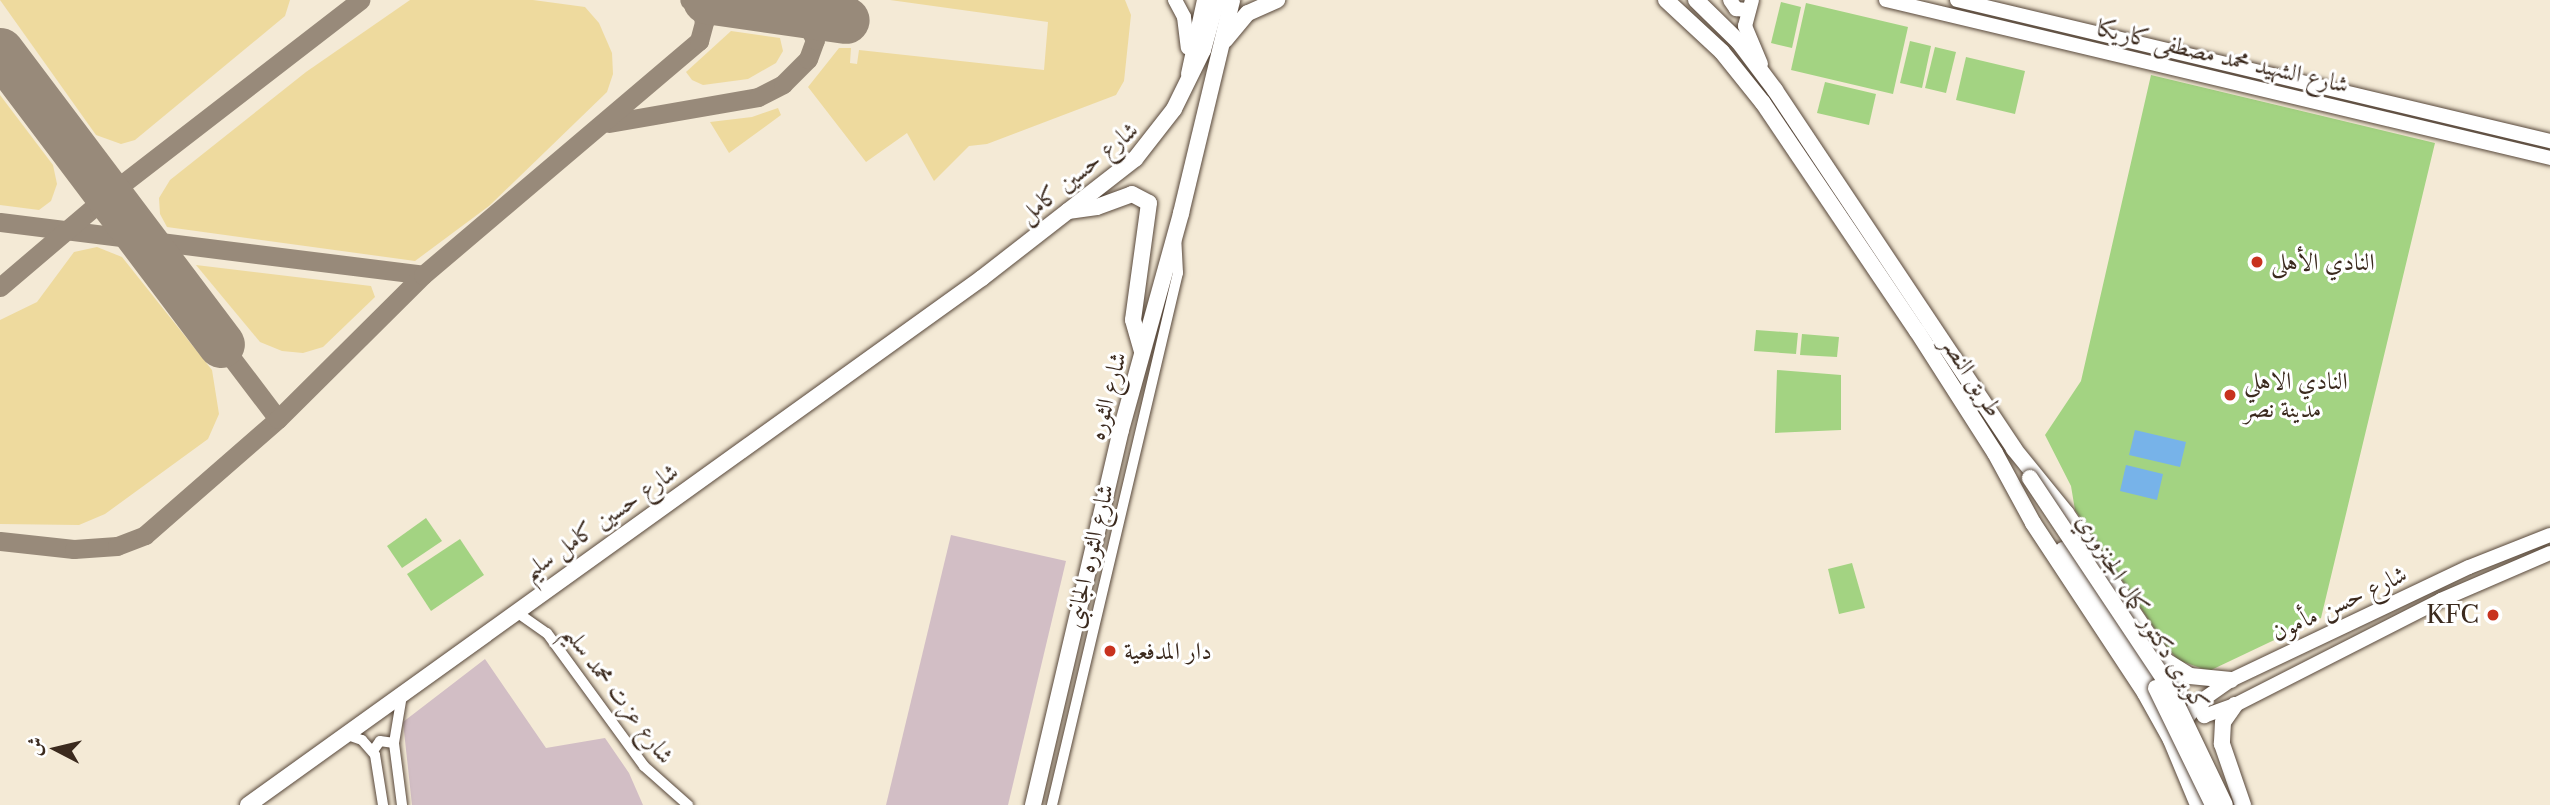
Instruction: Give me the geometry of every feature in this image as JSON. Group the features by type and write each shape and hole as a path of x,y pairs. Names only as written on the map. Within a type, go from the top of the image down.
{"highway":[{"path":"1185,86 1203,50 1217,0"},
{"path":"1221,48 1243,18 1277,0"},
{"name":"طريق النصر","path":"1666,0 1722,52 1763,103 1996,453 2033,523 2158,716 2174,746 2198,805"},
{"name":"طريق النصر","path":"1696,0 1739,42 1775,90 2014,449 2066,513 2166,661 2190,676 2231,680"},
{"name":"شارع الثوره","path":"1033,805 1142,351 1175,235 1232,4"},
{"name":"شارع حسين كامل","path":"982,278 1146,149 1166,124 1185,86"},
{"path":"1067,211 1097,207 1132,194 1149,203 1133,320 1142,351"},
{"name":"شارع حسين كامل سليم","path":"248,805 348,735 514,611 982,278"},
{"name":"كوبرى دكتور كمال الجنزوري","path":"2014,449 2024,481 2156,688 2213,805"},
{"name":"كوبرى دكتور كمال الجنزوري","path":"1996,453 2024,481 2166,682 2225,805"},
{"path":"2158,716 2173,712 2180,699 2166,661"},
{"path":"2235,705 2223,722 2225,755 2243,805"},
{"path":"2185,771 2225,755"}],"main road":[{"path":"1175,0 1187,30 1189,66"},
{"path":"1185,86 1203,0"},
{"path":"1730,0 1736,9 1750,5 1747,34 1775,90"},
{"name":"شارع الشهيد محمد مصطفى كاريكا","path":"1886,0 2550,158"},
{"name":"شارع الشهيد محمد مصطفى كاريكا","path":"1957,0 2550,141"},
{"path":"2130,57 2134,42"},
{"path":"2150,62 2155,46"},
{"name":"شارع حسن مأمون","path":"2174,746 2187,716 2211,693 2231,680 2469,567 2550,534"},
{"name":"شارع حسن مأمون","path":"2211,693 2199,706 2204,716 2235,705 2441,600 2550,554"}],"street":[{"name":"شارع الثوره الجانبى","path":"1052,805 1178,273 1175,235"},
{"name":"شارع عزت محمد سليم","path":"514,611 547,633 644,766 688,805"},
{"path":"402,695 394,743 402,805"},
{"path":"348,735 373,751"},
{"path":"383,805 373,751 380,741 394,743"}],"shaded area":[{"path":"951,535 1066,561 1008,805 886,805"},
{"path":"485,659 546,748 605,738 629,773 643,805 412,805 403,722"}],"green space":[{"path":"1781,2 1801,7 1792,48 1771,43"},
{"path":"1806,3 1908,27 1893,94 1791,70"},
{"path":"1910,41 1931,46 1922,88 1900,83"},
{"path":"1935,47 1956,52 1946,93 1925,88"},
{"path":"1966,57 2025,71 2015,114 1956,100"},
{"name":"النادي الأهلى","path":"2151,75 2435,143 2321,618 2209,671 2178,660 2167,647 2075,510 2071,486 2045,435 2081,381"},
{"path":"1825,82 1876,94 1869,125 1817,113"},
{"path":"1756,330 1798,333 1796,354 1754,351"},
{"path":"1802,334 1839,337 1837,357 1800,355"},
{"path":"1777,370 1841,375 1841,430 1775,433"},
{"path":"426,518 442,541 402,568 387,546"},
{"path":"460,539 484,575 431,611 407,574"},
{"path":"1852,563 1865,608 1839,614 1828,569"}],"sand":[{"path":"0,0 290,0 285,16 135,140 121,144 96,135"},
{"path":"410,0 533,0 585,7 599,23 612,53 613,74 607,92 489,206 415,261 167,227 160,214 159,198 170,180 306,72"},
{"path":"890,0 1125,0 1131,15 1124,81 1116,95 987,144 969,146 934,181 907,133 866,162 808,87 839,48 851,48 850,63 857,64 859,50 1044,70 1048,22"},
{"path":"731,31 780,38 783,51 776,63 748,79 703,85 692,80 686,72"},
{"path":"0,95 53,165 57,184 51,201 39,210 0,205"},
{"path":"778,108 781,115 729,153 710,122 752,117"},
{"path":"97,247 122,257 212,370 219,414 208,439 105,514 79,525 0,524 0,320 37,302 74,252"},
{"path":"196,265 371,286 375,297 323,347 303,353 282,351 260,342"}],"water":[{"path":"2135,430 2186,442 2180,467 2129,455"},
{"path":"2126,465 2163,474 2157,500 2120,491"}],"taxiway":[{"path":"0,287 108,195 360,0"},
{"path":"0,541 74,549 117,546 145,535 278,419 423,275 699,41 704,22 701,8 689,0"},
{"path":"609,123 758,97 783,84 808,59 815,40 801,13"},
{"path":"0,222 423,275"},
{"path":"221,344 278,419"}],"runway":[{"path":"706,0 846,20"},
{"path":"0,51 221,344"}],"place":[{"name":"النادي الأهلى","path":"2257,262"},
{"name":"النادي الاهلي مدينة نصر","path":"2230,395"},
{"name":"KFC","path":"2493,615"},
{"name":"دار المدفعية","path":"1110,651"}]}
